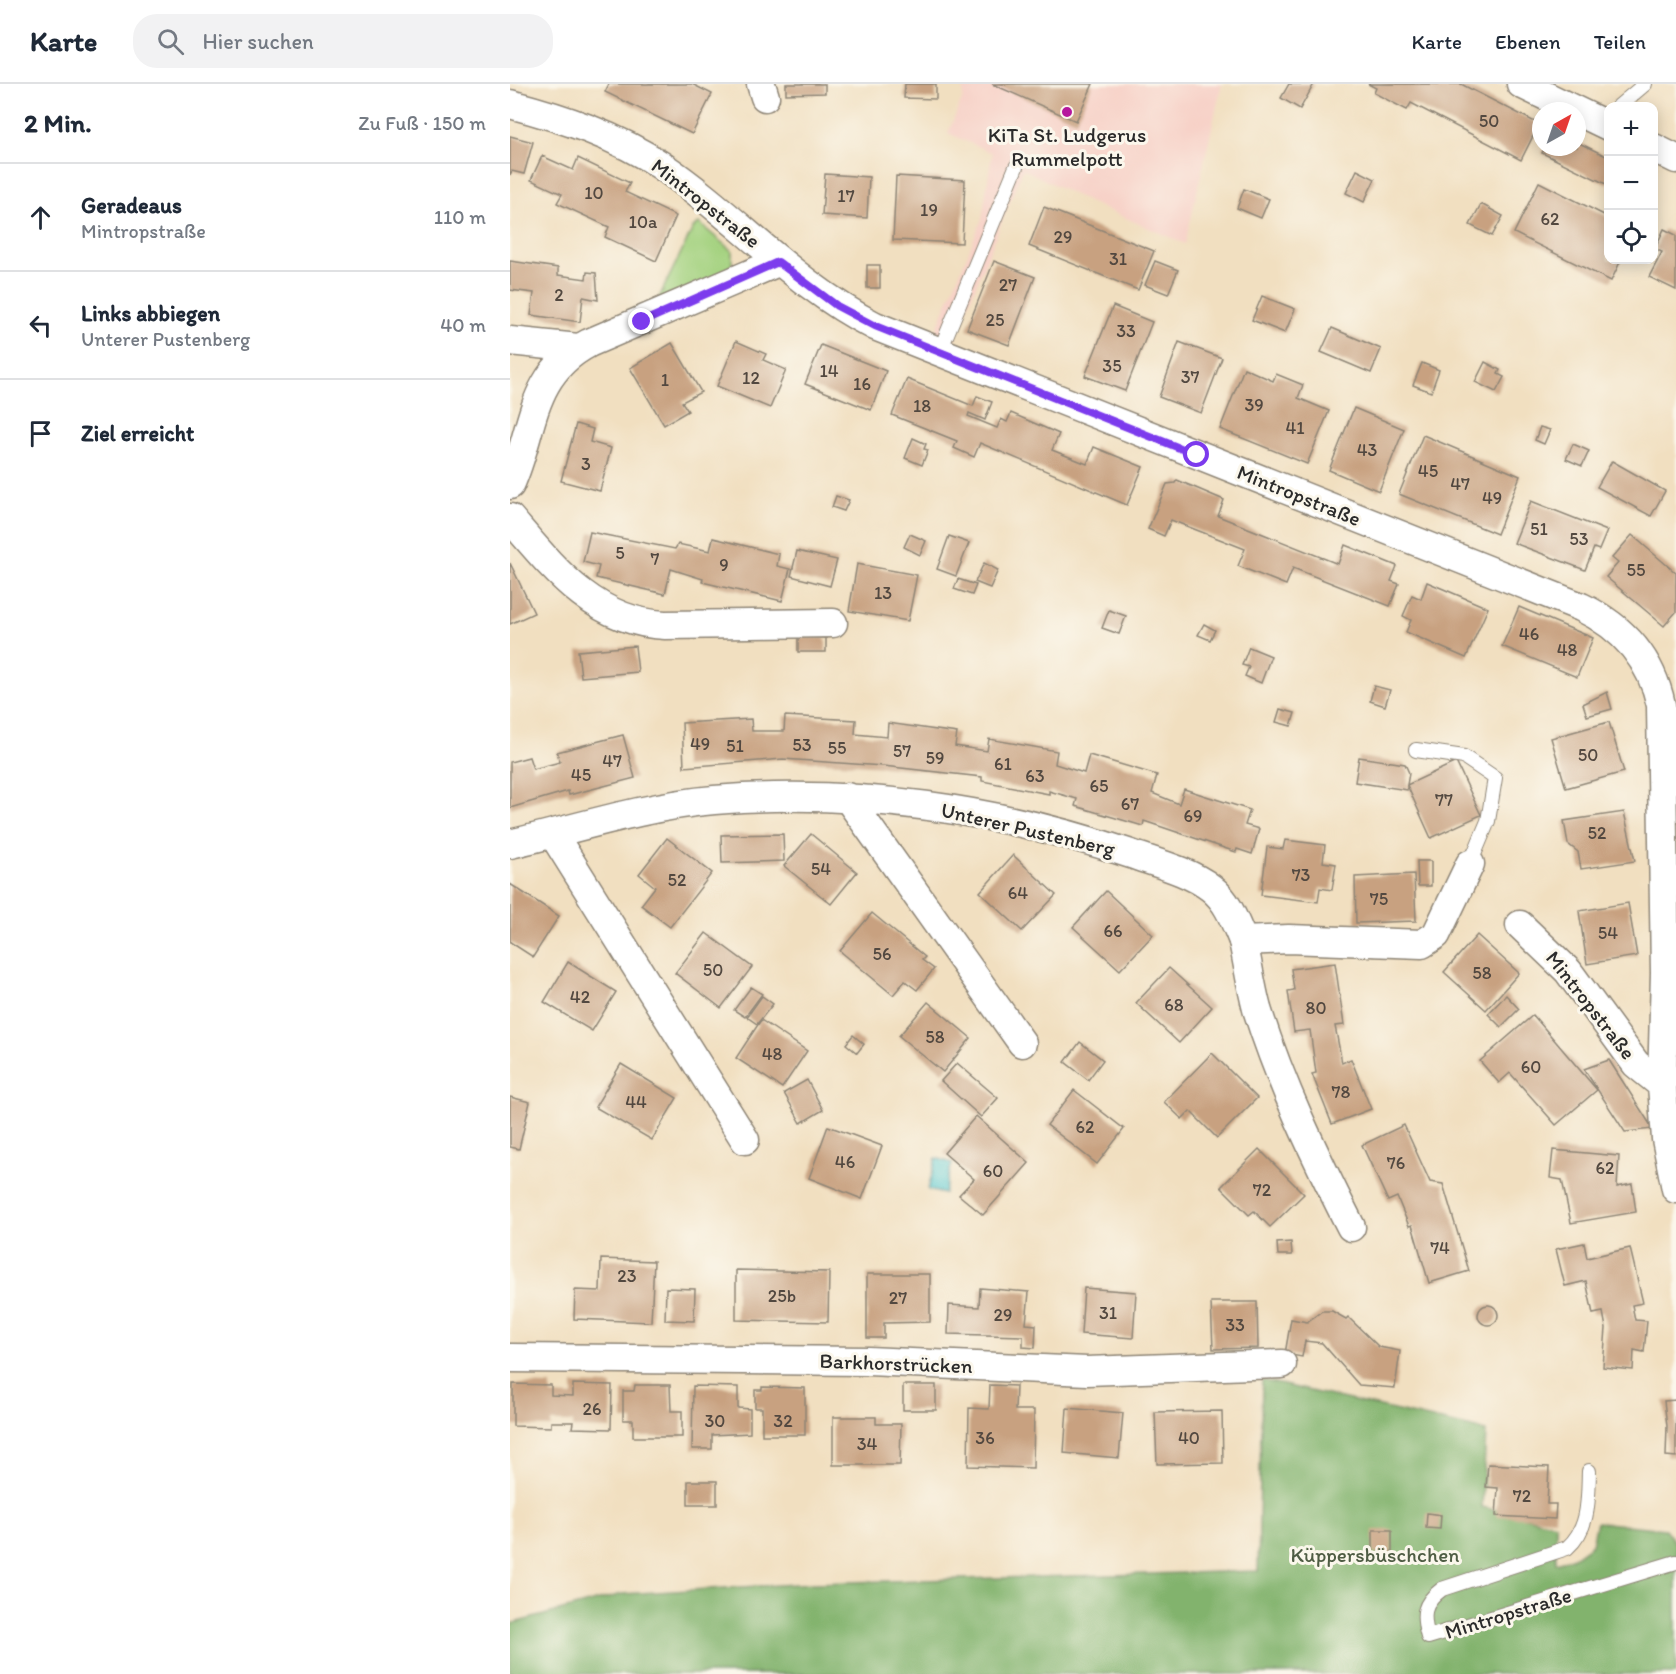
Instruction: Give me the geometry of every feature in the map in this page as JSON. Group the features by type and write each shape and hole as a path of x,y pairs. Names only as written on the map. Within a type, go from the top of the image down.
{"street":[{"path":"1521,84 1604,116"},
{"name":"Mintropstraße","path":"510,104 581,126 648,157 681,180 778,262 856,317 939,353 1581,607 1610,623 1631,641 1649,666 1661,705 1665,973 1662,1085 1666,1139 1676,1190"},
{"path":"1658,150 1676,159"},
{"path":"510,485 544,385 557,366 578,348 778,262"},
{"path":"510,341 578,348"},
{"path":"510,518 569,585 618,616 649,624 665,625 833,624"},
{"path":"847,797 1022,1043"},
{"name":"Unterer Pustenberg","path":"510,844 664,807 714,800 847,797 917,804 1002,819 1088,840 1173,869 1210,887 1228,907 1243,941 1257,1006 1279,1070 1310,1147 1351,1227"},
{"path":"553,834 745,1140"},
{"path":"1243,941 1289,939 1422,944 1436,935 1470,864"},
{"name":"Mintropstraße","path":"1520,925 1568,971 1636,1064 1662,1085"},
{"name":"Barkhorstrücken","path":"510,1358 868,1361 1086,1371 1282,1364"}],"lane":[{"path":"1626,102 1646,84"},
{"path":"939,353 1016,168"},
{"path":"1416,750 1464,757 1495,778 1488,821 1470,864"},
{"name":"Mintropstraße","path":"1589,1470 1584,1524 1578,1538 1568,1548 1442,1590 1430,1598 1424,1608 1423,1617 1428,1637 1676,1562"}],"shaded area":[{"path":"963,84 1222,84 1185,244 1089,202 1023,169 954,340 935,333 982,219 992,153 948,133 963,97"}],"green space":[{"path":"699,223 732,251 732,264 725,274 655,306 693,228"},
{"name":"Küppersbüschchen","path":"1262,1380 1486,1431 1482,1507 1556,1524 1556,1563 1574,1557 1592,1544 1597,1522 1665,1529 1676,1544 1676,1674 510,1674 510,1624 622,1594 813,1583 1258,1571"}],"water":[{"path":"936,1158 952,1163 944,1194 928,1190"}],"building":[{"path":"609,84 692,84 712,94 692,134 605,92"},
{"path":"786,84 825,84 825,93 786,94"},
{"path":"905,84 936,84 936,99 904,98"},
{"name":"KiTa St. Ludgerus Rummelpott","path":"992,84 1093,84 1076,121"},
{"path":"1289,84 1314,84 1300,109 1281,98"},
{"path":"1368,84 1461,84 1532,120 1532,138 1521,160 1411,103 1407,110 1374,93 1376,88"},
{"path":"510,136 533,142 524,174 512,171 510,175"},
{"path":"1586,146 1604,155 1604,183 1548,156 1586,156"},
{"path":"542,156 573,170 578,158 630,183 625,192 676,216 656,261 605,237 609,227 557,203 562,194 531,180"},
{"path":"1357,170 1375,179 1364,202 1346,193"},
{"path":"825,174 869,177 867,218 822,215"},
{"path":"896,176 965,180 962,243 893,240"},
{"path":"1539,182 1604,215 1604,264 1619,264 1611,281 1514,233"},
{"path":"1244,189 1269,199 1261,218 1237,208"},
{"path":"1481,204 1503,216 1492,236 1470,225"},
{"path":"1044,207 1154,251 1138,290 1029,246"},
{"path":"1664,229 1676,235 1676,290 1649,277 1656,264 1658,264 1662,252 1658,250 1658,242"},
{"path":"510,261 558,268 558,275 586,279 587,272 596,273 598,300 583,297 580,322 531,315 534,293 510,290"},
{"path":"994,261 1035,277 1009,345 967,329"},
{"path":"1155,261 1178,270 1168,294 1145,285"},
{"path":"867,265 880,265 880,288 867,288"},
{"path":"1262,296 1295,309 1285,333 1252,320"},
{"path":"1113,306 1152,322 1125,391 1085,376"},
{"path":"1332,328 1381,349 1371,373 1321,352"},
{"path":"736,341 766,354 763,360 786,370 770,408 717,386"},
{"path":"1179,342 1222,358 1201,413 1159,397"},
{"path":"672,343 701,392 682,402 688,411 664,425 630,368"},
{"path":"821,345 886,371 871,410 805,384"},
{"path":"1485,362 1500,370 1498,374 1504,377 1496,392 1475,382"},
{"path":"1422,363 1439,370 1431,392 1413,385"},
{"path":"1244,368 1273,381 1276,374 1303,385 1298,398 1329,411 1307,464 1220,429"},
{"path":"907,379 973,406 977,396 992,402 985,420 969,413 968,416 997,428 1001,419 1007,422 1011,413 1059,434 1052,450 1087,464 1094,447 1143,467 1127,505 980,443 974,457 954,448 957,441 892,415"},
{"path":"1354,408 1404,429 1379,491 1329,470"},
{"path":"576,424 593,429 590,442 611,448 600,491 561,481"},
{"path":"1540,427 1550,430 1544,444 1535,440"},
{"path":"1423,435 1520,476 1497,534 1399,494"},
{"path":"913,438 926,444 924,449 928,450 922,465 905,458"},
{"path":"1573,444 1589,451 1582,466 1566,459"},
{"path":"1612,461 1665,491 1651,516 1597,487"},
{"path":"1177,480 1224,500 1218,516 1338,564 1345,545 1397,566 1391,581 1399,584 1390,606 1293,568 1286,585 1238,566 1245,549 1171,520 1164,536 1148,529 1167,484 1175,483"},
{"path":"836,496 849,500 844,511 832,507"},
{"path":"1531,501 1607,531 1599,550 1594,548 1585,570 1514,543"},
{"path":"590,532 675,549 678,544 710,551 713,538 779,554 777,566 790,569 782,601 702,582 703,579 671,569 665,594 596,578 599,566 583,562"},
{"path":"910,534 926,541 920,555 904,547"},
{"path":"1632,535 1676,573 1676,612 1664,626 1606,577 1618,563 1612,558"},
{"path":"949,536 969,543 956,576 937,569"},
{"path":"797,551 837,560 830,586 791,576"},
{"path":"510,563 534,613 510,624"},
{"path":"984,563 998,570 990,588 975,582"},
{"path":"857,564 917,575 908,621 849,611"},
{"path":"958,579 976,585 972,595 954,589"},
{"path":"1427,582 1488,608 1466,658 1406,632 1411,620 1403,616 1412,595 1421,599"},
{"path":"1519,607 1593,638 1577,677 1502,646"},
{"path":"1109,610 1126,616 1119,634 1102,628"},
{"path":"1204,624 1215,630 1210,640 1198,635"},
{"path":"798,637 826,638 826,652 798,652"},
{"path":"635,646 638,672 581,677 578,651"},
{"path":"1249,647 1271,656 1261,683 1245,676 1249,667 1242,665"},
{"path":"1374,686 1390,690 1385,706 1370,701"},
{"path":"1607,692 1612,709 1587,716 1583,704"},
{"path":"1280,709 1295,713 1291,726 1276,722"},
{"path":"785,716 856,720 855,734 887,737 888,723 957,733 955,746 987,751 989,739 1057,751 1055,764 1084,773 1089,755 1157,775 1152,793 1179,804 1184,789 1250,810 1245,825 1259,829 1252,854 1237,849 1236,852 1144,821 1143,826 1075,806 1077,799 1049,791 1049,794 982,781 982,777 883,766 783,759 684,767 682,723 751,719 752,731 784,731"},
{"path":"1609,722 1624,772 1566,788 1551,738"},
{"path":"623,735 635,778 569,795 568,791 510,808 510,762 529,757 533,769 560,762 557,752"},
{"path":"1359,757 1405,764 1409,773 1407,790 1355,782"},
{"path":"1456,762 1481,815 1431,838 1407,785"},
{"path":"1624,812 1635,861 1581,869 1578,852 1568,844 1564,821"},
{"path":"783,834 784,861 722,863 721,835"},
{"path":"811,834 857,872 831,904 784,866"},
{"path":"667,838 712,873 670,927 641,905 655,887 639,874"},
{"path":"1285,840 1325,845 1323,862 1336,864 1332,890 1320,888 1318,902 1261,895 1267,847 1283,849"},
{"path":"1013,855 1056,895 1022,931 980,892"},
{"path":"1417,861 1431,861 1431,886 1418,886"},
{"path":"1414,874 1416,921 1356,923 1355,877"},
{"path":"510,884 559,916 533,957 510,942"},
{"path":"1106,891 1153,935 1120,970 1073,927"},
{"path":"1628,903 1637,956 1587,964 1579,911"},
{"path":"872,913 925,957 922,960 934,969 917,990 905,981 893,995 840,951"},
{"path":"706,933 752,967 721,1008 675,973"},
{"path":"1477,935 1519,973 1486,1010 1444,972"},
{"path":"568,962 616,992 592,1031 544,1002"},
{"path":"1335,963 1344,1025 1335,1026 1342,1063 1351,1059 1371,1109 1332,1124 1312,1074 1316,1073 1310,1030 1294,1032 1288,991 1294,990 1291,969"},
{"path":"1169,968 1212,1007 1179,1043 1136,1003"},
{"path":"751,987 762,994 745,1017 734,1010"},
{"path":"1506,995 1519,1009 1501,1027 1488,1014"},
{"path":"762,996 773,1004 757,1024 747,1017"},
{"path":"928,1002 971,1038 943,1072 899,1036"},
{"path":"1533,1015 1597,1090 1556,1125 1510,1073 1499,1083 1480,1061"},
{"path":"761,1020 807,1051 782,1088 736,1058"},
{"path":"853,1035 864,1044 857,1053 846,1044"},
{"path":"1080,1042 1103,1060 1088,1080 1065,1062"},
{"path":"1212,1053 1257,1098 1217,1138 1190,1111 1182,1119 1164,1102"},
{"path":"1609,1060 1653,1129 1625,1132 1584,1069"},
{"path":"957,1063 998,1098 981,1117 941,1081"},
{"path":"621,1064 677,1098 652,1140 595,1107"},
{"path":"807,1080 823,1110 801,1123 784,1093"},
{"path":"1074,1090 1124,1129 1097,1164 1047,1125"},
{"path":"510,1097 530,1102 519,1149 510,1147"},
{"path":"976,1116 1029,1163 983,1215 959,1195 974,1179 944,1153"},
{"path":"1404,1125 1430,1182 1443,1184 1469,1271 1429,1283 1412,1225 1409,1226 1397,1197 1388,1201 1362,1145"},
{"path":"828,1126 882,1146 862,1199 809,1178"},
{"path":"1259,1149 1304,1194 1270,1227 1254,1211 1249,1215 1221,1187"},
{"path":"1553,1150 1619,1156 1617,1187 1632,1184 1636,1212 1571,1223 1562,1180 1550,1178"},
{"path":"1291,1242 1292,1255 1278,1255 1277,1243"},
{"path":"1584,1243 1587,1258 1630,1248 1643,1303 1632,1305 1635,1320 1647,1321 1644,1352 1634,1350 1633,1370 1603,1367 1606,1328 1603,1312 1593,1314 1586,1281 1565,1286 1556,1249"},
{"path":"601,1259 654,1261 651,1322 574,1319 575,1290 600,1291"},
{"path":"736,1270 829,1272 828,1322 736,1320"},
{"path":"867,1274 930,1274 930,1322 884,1323 884,1338 867,1338"},
{"path":"666,1288 695,1289 694,1321 665,1320"},
{"path":"980,1288 1029,1292 1026,1324 1036,1325 1035,1348 1023,1347 1023,1336 948,1334 949,1305 979,1307"},
{"path":"1084,1288 1136,1292 1133,1338 1081,1334"},
{"path":"1211,1302 1257,1302 1258,1348 1213,1349"},
{"path":"1488,1305 1495,1308 1498,1315 1495,1322 1488,1325 1481,1322 1478,1315 1481,1308"},
{"path":"1322,1311 1332,1311 1346,1319 1348,1317 1379,1347 1400,1351 1395,1388 1359,1385 1322,1343 1305,1341 1302,1357 1285,1354 1291,1319 1307,1322"},
{"path":"513,1384 551,1385 551,1395 573,1396 573,1384 612,1385 611,1429 572,1428 573,1422 551,1422 551,1427 513,1426"},
{"path":"635,1385 670,1385 671,1411 682,1411 682,1437 633,1437 633,1420 623,1420 623,1391 634,1391"},
{"path":"903,1385 936,1385 936,1410 903,1410"},
{"path":"990,1385 1016,1386 1015,1410 1034,1410 1033,1468 968,1466 969,1408 989,1409"},
{"path":"693,1386 738,1387 738,1408 750,1409 750,1433 712,1435 712,1449 692,1449"},
{"path":"762,1387 805,1388 805,1435 762,1435 762,1408 755,1408 755,1390 762,1390"},
{"path":"1676,1400 1676,1457 1666,1456 1667,1426 1664,1401"},
{"path":"1067,1408 1123,1413 1119,1458 1064,1453"},
{"path":"1222,1411 1223,1463 1157,1464 1155,1412"},
{"path":"833,1417 876,1417 876,1424 901,1424 900,1465 833,1465"},
{"path":"1488,1464 1549,1467 1547,1504 1556,1504 1555,1519 1496,1516 1498,1488 1486,1487"},
{"path":"688,1481 717,1481 717,1505 688,1505"},
{"path":"1427,1513 1441,1515 1440,1529 1426,1528"},
{"path":"1373,1530 1392,1530 1392,1554 1373,1554"}],"place":[{"name":"KiTa St. Ludgerus Rummelpott","path":"1067,112"}],"route":[{"path":"642,322 778,262 837,306 875,326 1197,455"}]}
